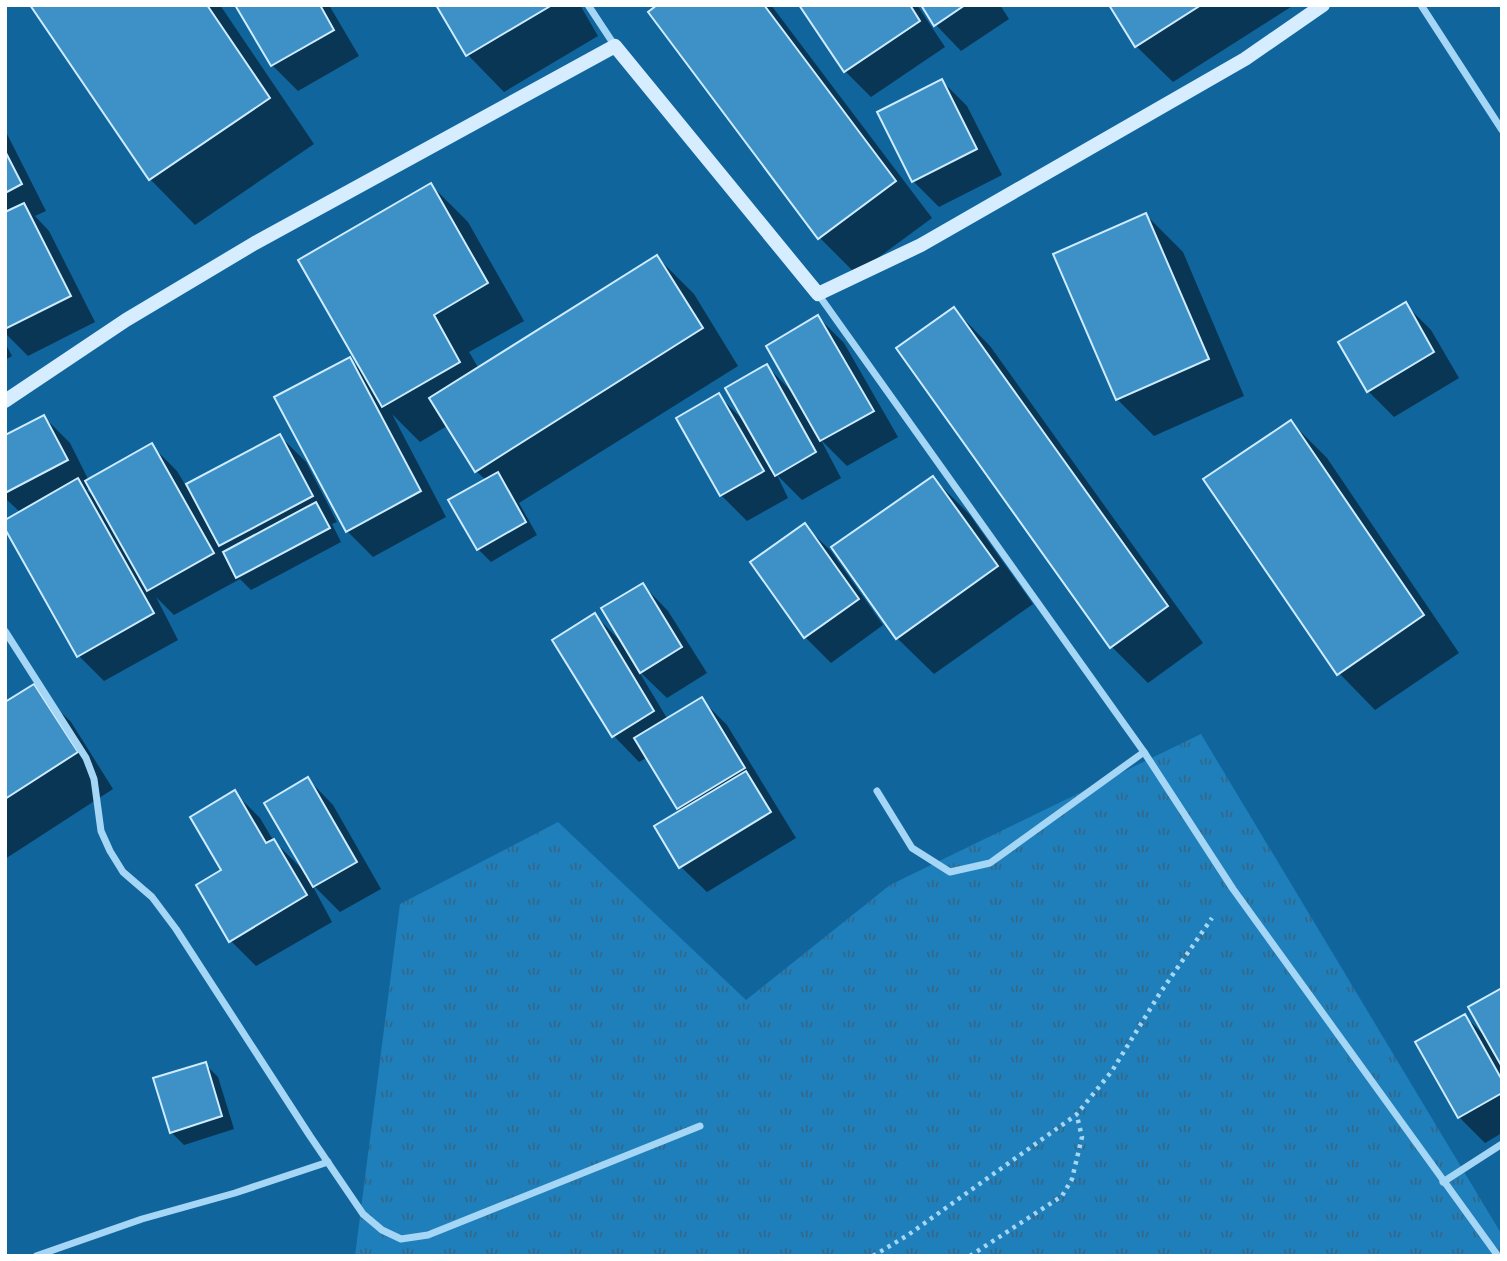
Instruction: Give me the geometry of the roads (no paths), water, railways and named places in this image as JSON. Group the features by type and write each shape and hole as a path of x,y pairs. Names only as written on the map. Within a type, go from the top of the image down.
{"street":[{"path":"588,5 615,46 818,294 1144,752 1233,889 1498,1256"},
{"path":"1421,5 1502,130"},
{"path":"818,294 922,245 1245,59 1315,8"},
{"path":"5,401 126,320 255,243 615,46"},
{"path":"5,631 86,758 94,779 101,831 123,872 152,897 176,929 363,1214 382,1230 401,1238 428,1235 700,1126"},
{"path":"877,791 912,848 950,872 990,863 1144,752"},
{"path":"1443,1182 1502,1144"},
{"path":"36,1256 142,1219 235,1193 328,1162"}]}
